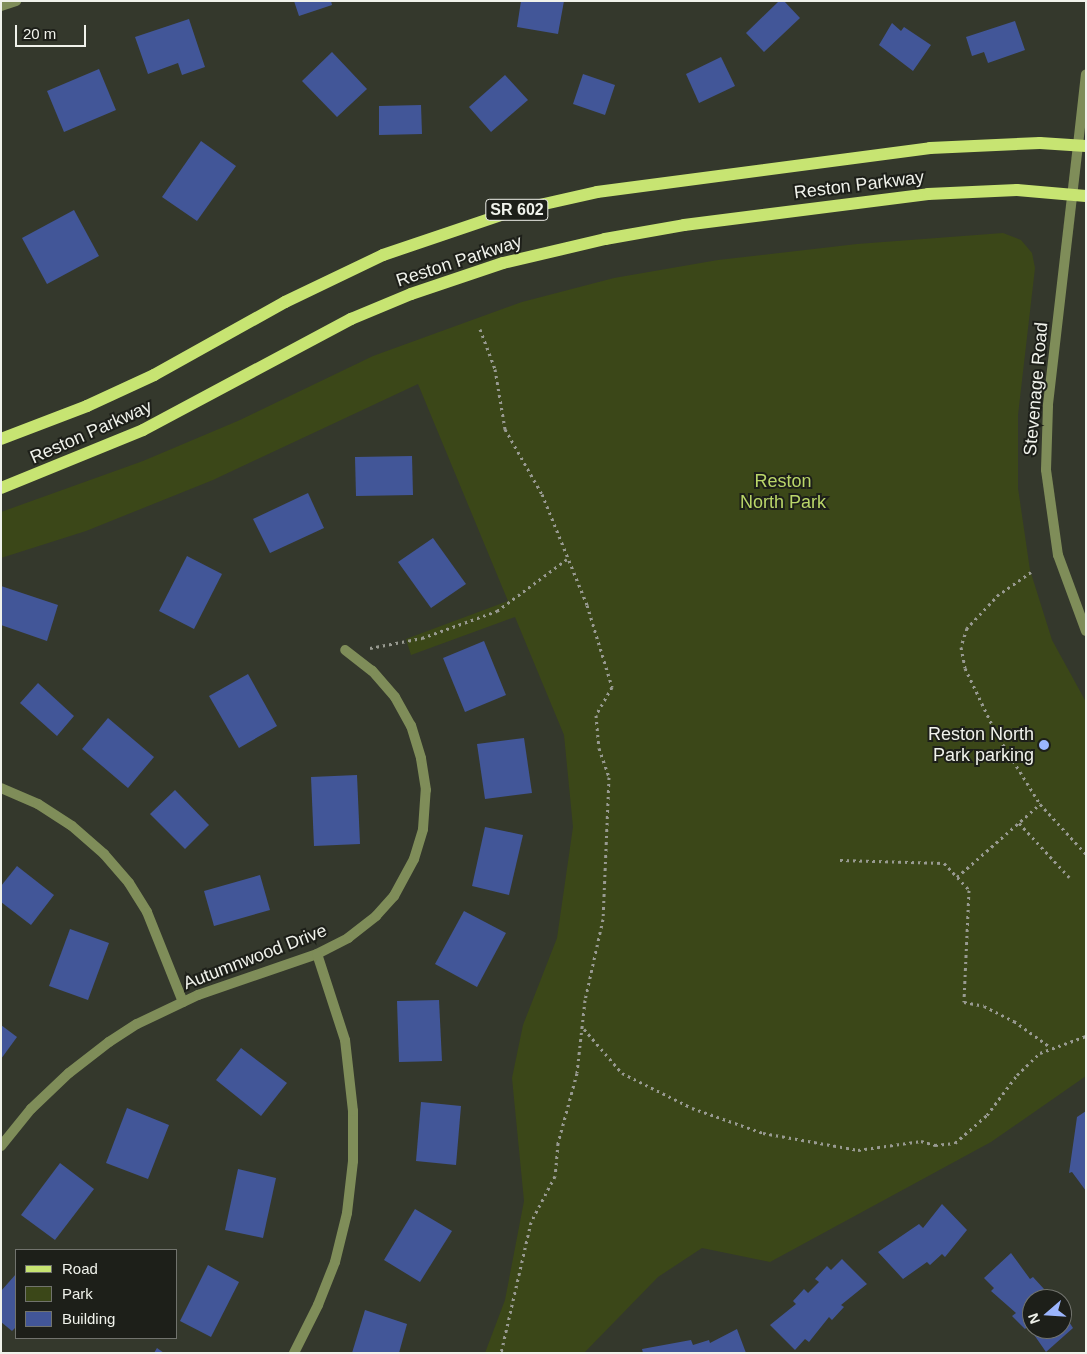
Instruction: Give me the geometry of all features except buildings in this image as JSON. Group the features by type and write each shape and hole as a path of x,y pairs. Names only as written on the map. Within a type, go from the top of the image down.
{"main road":[{"name":"Reston Parkway","path":"1,439 87,406 154,375 285,302 383,255 513,211 597,192 930,148 1000,143 1082,145"},
{"name":"Reston Parkway","path":"1,488 143,430 351,319 420,290 503,263 605,239 684,225 928,194 998,190 1086,196"}],"street":[{"path":"1,6 16,1"},
{"name":"Stevenage Road","path":"1086,74 1082,145 1072,195 1048,406 1046,470 1058,555 1086,632"},
{"name":"Autumnwood Drive","path":"1,1146 31,1109 69,1072 137,1024 183,1002 317,954 348,938 376,916 394,896 414,859 423,828 426,790 411,726 395,696 378,677 345,650"},
{"path":"1,788 38,804 72,826 104,854 129,883 147,912 183,1002"},
{"path":"294,1353 318,1305 335,1262 347,1212 353,1161 353,1111 345,1040 317,954"}],"path":[{"path":"480,329 496,369 499,408 505,429 542,494 566,560 596,632 612,687 596,715 599,748 609,778 609,816 603,919 585,1000 584,1029 577,1073 558,1143 555,1176 531,1222 501,1353"},
{"path":"345,650 391,646 422,638 497,612 566,560"},
{"path":"1031,572 999,594 974,619 962,636 961,647 965,668 981,706 1040,804 1086,854"},
{"path":"957,878 1040,804"},
{"path":"1019,823 1069,877"},
{"path":"840,860 944,863 969,890 964,1002 984,1006 1014,1021 1050,1048"},
{"path":"584,1029 622,1073 692,1108 763,1133 858,1150 921,1142 935,1146 955,1143 987,1115 1029,1062 1050,1048 1086,1036"}],"green space":[{"name":"Reston North Park","path":"1003,233 1021,240 1032,253 1035,268 1018,415 1018,488 1030,570 1052,640 1086,702 1086,1076 991,1142 770,1262 702,1248 658,1277 584,1353 485,1353 505,1300 524,1201 512,1078 523,1025 557,938 573,827 564,735 515,617 411,655 406,639 508,601 418,384 213,480 86,531 1,558 1,512 143,461 240,420 373,356 522,302 614,278 718,260 857,244"}],"place":[{"name":"Reston North Park parking","path":"1044,745"}]}
